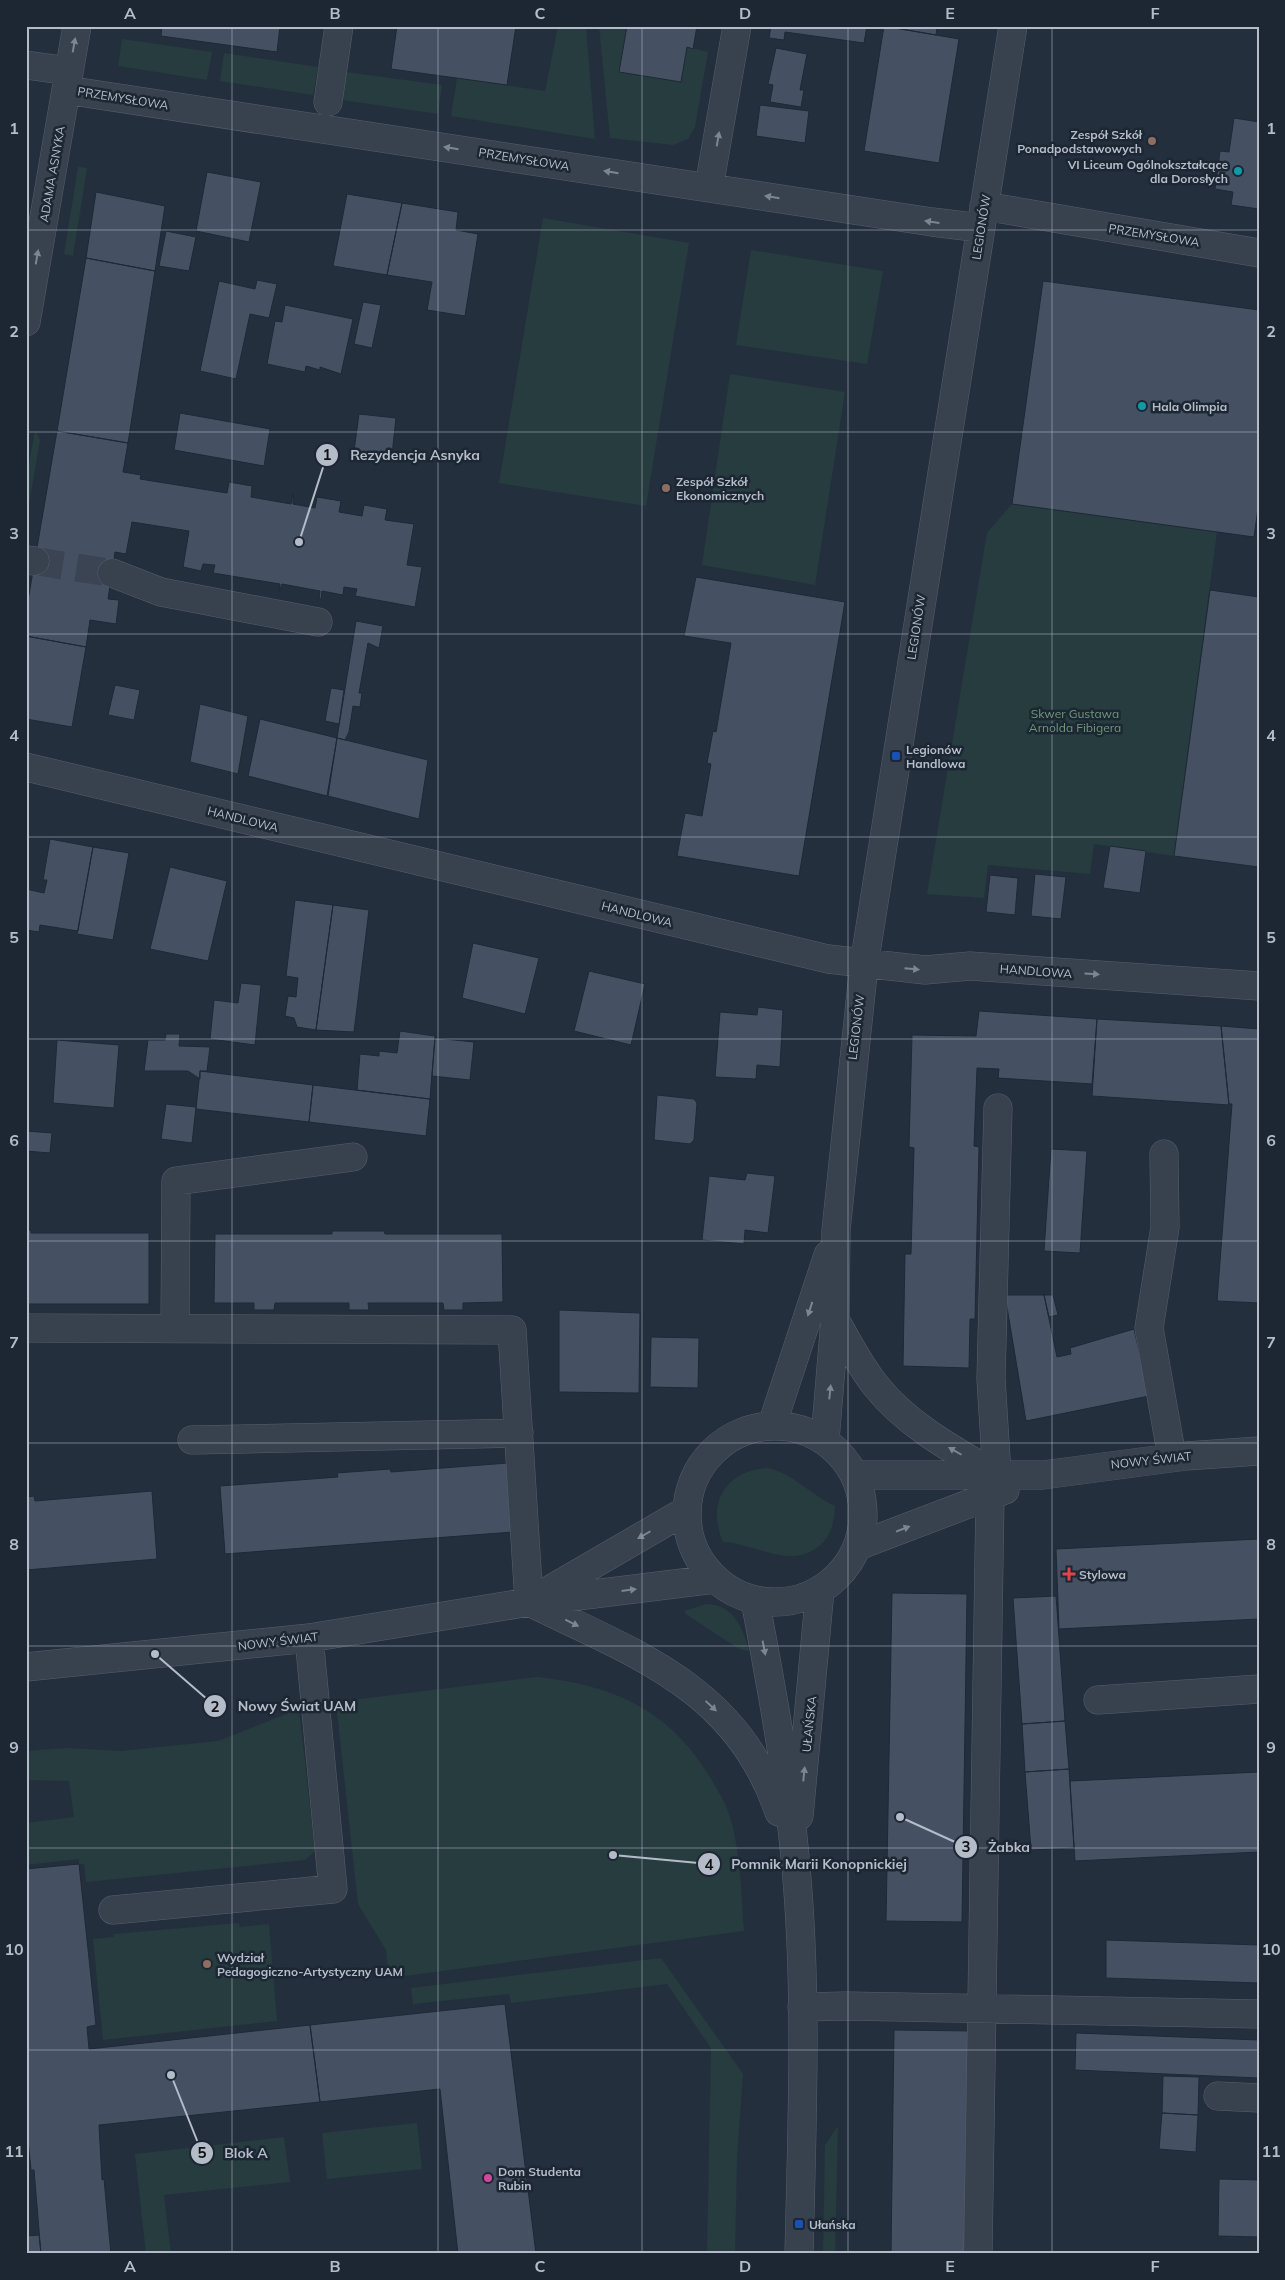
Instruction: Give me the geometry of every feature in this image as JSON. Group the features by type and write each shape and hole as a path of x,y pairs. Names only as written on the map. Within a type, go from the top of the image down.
{"street":[{"name":"ADAMA ASNYKA","path":"26,322 77,26"},
{"path":"328,102 339,26"},
{"path":"709,187 738,26"},
{"name":"LEGIONÓW","path":"825,1440 835,1320 836,1230 864,965 1013,26"},
{"name":"PRZEMYSŁOWA","path":"26,65 68,80 709,187 932,222 982,217 1049,218 1259,253"},
{"path":"112,573 161,592 318,622"},
{"name":"HANDLOWA","path":"26,767 792,951 864,965 925,970 970,966 1259,986"},
{"path":"978,2254 993,1486 991,1379 998,1108"},
{"path":"1164,1154 1165,1227 1149,1328 1172,1458"},
{"path":"175,1328 176,1181 353,1157"},
{"name":"LEGIONÓW","path":"772,1425 836,1230"},
{"path":"835,1320 876,1386 921,1428 993,1486"},
{"path":"26,1328 512,1330 529,1602 649,1660 677,1677 717,1711 736,1733 774,1797 795,1857"},
{"path":"772,1425 790,1426 809,1431 825,1440 842,1456 855,1475 863,1498 864,1523 858,1546 849,1564 820,1590 800,1599 778,1602 755,1600 734,1592 716,1579 702,1564 693,1548 686,1510 691,1488 699,1468 713,1451 730,1438 750,1428 772,1425"},
{"path":"192,1440 519,1433"},
{"name":"NOWY ŚWIAT","path":"858,1546 993,1486 1043,1475 1172,1458 1259,1451"},
{"name":"NOWY ŚWIAT","path":"855,1475 993,1486"},
{"name":"NOWY ŚWIAT","path":"529,1602 686,1510"},
{"name":"NOWY ŚWIAT","path":"26,1667 309,1638 529,1602 716,1579"},
{"name":"UŁAŃSKA","path":"795,1857 814,1674 820,1590"},
{"name":"UŁAŃSKA","path":"755,1600 770,1683 795,1857 802,2008 799,2254"},
{"path":"113,1910 333,1889 309,1638"},
{"path":"1098,1700 1259,1689"},
{"path":"802,2008 983,2008 1259,2014"},
{"path":"1218,2096 1259,2098"}],"green space":[{"path":"558,26 586,26 595,139 451,116 457,78 545,91"},
{"path":"599,26 627,26 620,72 680,82 687,47 708,52 695,127 688,139 673,145 610,138"},
{"path":"122,39 212,52 207,80 118,66"},
{"path":"224,53 318,67 313,95 220,81"},
{"path":"346,72 442,85 438,114 342,100"},
{"path":"78,167 87,168 73,256 64,254"},
{"path":"543,218 689,243 646,506 499,483"},
{"path":"751,250 883,271 867,364 736,345"},
{"path":"730,374 845,392 815,585 702,565"},
{"path":"35,430 40,440 26,522 26,482"},
{"name":"Skwer Gustawa Arnolda Fibigera","path":"1012,504 1217,532 1174,856 1094,844 1090,874 988,865 984,898 927,894 987,533"},
{"path":"768,1468 786,1475 835,1506 831,1530 825,1540 815,1549 793,1556 770,1553 735,1543 723,1542 718,1528 717,1514 723,1491 741,1475 753,1470"},
{"path":"706,1604 723,1608 730,1613 744,1634 749,1651 739,1649 687,1615 684,1611"},
{"path":"537,1677 589,1686 635,1704 655,1716 692,1751 714,1784 729,1814 738,1857 744,1931 389,1978 386,1950 358,1904 336,1702"},
{"path":"299,1709 315,1851 305,1860 86,1882 84,1864 79,1864 79,1859 26,1865 26,1823 74,1817 69,1781 26,1780 26,1751 66,1748 121,1751 218,1741"},
{"path":"239,1923 240,1927 269,1924 277,2021 103,2040 93,1939 114,1937 114,1934"},
{"path":"661,1958 743,2074 737,2158 735,2254 707,2254 711,2048 667,1984 511,2003 509,1994 413,2004 411,1988"},
{"path":"417,2123 422,2169 327,2179 322,2133"},
{"path":"838,2126 835,2254 823,2254 825,2145"},
{"path":"284,2137 290,2182 164,2195 171,2254 146,2254 135,2154"}],"building":[{"path":"162,26 280,26 277,52 161,36"},
{"path":"397,26 516,26 507,85 391,69"},
{"path":"627,26 697,26 693,49 687,47 681,82 619,72"},
{"path":"771,26 867,26 864,43 785,32 784,40 769,38"},
{"path":"883,26 937,26 936,35"},
{"path":"884,26 959,39 939,163 864,151"},
{"path":"776,48 807,54 800,90 804,90 801,107 770,102 773,85 768,84"},
{"path":"760,105 809,111 805,143 756,136"},
{"name":"VI Liceum Ogólnokształcące dla Dorosłych","path":"1234,118 1259,122 1259,209 1231,205 1233,192 1215,189 1220,151 1229,152"},
{"path":"207,172 261,182 249,242 196,231"},
{"path":"96,192 165,206 155,271 86,258"},
{"path":"347,194 402,203 387,275 333,266"},
{"path":"402,203 458,212 456,230 478,234 465,316 427,310 432,282 387,275"},
{"path":"166,231 196,237 189,271 159,266"},
{"path":"86,258 155,271 128,443 57,431"},
{"path":"257,280 277,284 269,318 250,314 236,379 200,371 219,281 255,289"},
{"name":"Hala Olimpia","path":"1043,281 1259,310 1259,501 1254,537 1012,504"},
{"path":"363,302 381,305 372,348 354,344"},
{"path":"285,305 353,319 341,374 320,367 320,370 306,366 305,372 267,364 275,321 282,322"},
{"path":"180,413 270,429 264,466 174,450"},
{"path":"359,414 396,418 392,455 354,451"},
{"path":"57,431 128,443 123,472 141,475 140,479 227,493 229,482 252,486 251,497 291,504 293,494 293,504 315,508 317,497 341,501 339,512 362,516 364,505 387,509 385,520 414,524 407,565 422,567 415,607 355,596 357,589 344,587 343,595 322,591 321,599 319,599 320,591 282,584 279,592 280,584 213,573 215,565 203,564 201,571 183,567 189,531 132,522 126,554 115,552 108,599 119,600 116,624 90,620 86,647 26,636 26,612"},
{"path":"696,577 845,602 799,876 677,856 685,813 702,816 711,764 707,763 713,731 716,732 731,643 684,636"},
{"path":"1210,590 1259,597 1259,867 1174,856"},
{"path":"356,621 383,626 379,648 368,643 359,693 362,693 360,707 353,706 349,732 345,740 337,738"},
{"path":"26,636 86,647 72,727 26,719"},
{"path":"115,685 140,690 134,720 108,715"},
{"path":"331,688 344,690 339,724 325,721"},
{"path":"200,704 248,716 238,774 190,762"},
{"path":"260,719 337,738 327,796 248,776"},
{"path":"337,738 428,760 419,819 328,796"},
{"path":"50,839 93,847 78,931 40,925 39,932 26,930 26,889 44,893 47,880 43,880"},
{"path":"1110,846 1146,851 1140,893 1103,888"},
{"path":"93,847 129,853 113,940 77,934"},
{"path":"170,867 227,881 208,961 150,949"},
{"path":"1035,874 1066,877 1061,919 1031,916"},
{"path":"990,875 1018,878 1015,915 986,912"},
{"path":"295,900 333,905 316,1030 297,1027 294,1018 285,1016 288,996 296,997 298,978 286,976"},
{"path":"333,905 369,910 354,1032 316,1030"},
{"path":"473,943 539,958 525,1014 462,998"},
{"path":"589,971 645,984 631,1045 574,1031"},
{"path":"241,983 261,985 255,1045 210,1039 214,1000 238,1003"},
{"path":"758,1007 783,1010 780,1067 757,1065 756,1079 715,1077 720,1012 757,1015"},
{"path":"979,1011 1097,1019 1092,1084 998,1078 999,1069 977,1068 974,1146 979,1147 975,1319 970,1319 969,1368 903,1366 905,1254 911,1254 914,1148 909,1147 912,1035 976,1036"},
{"path":"1097,1019 1221,1026 1229,1105 1092,1096"},
{"path":"1221,1026 1259,1029 1259,1303 1217,1301 1232,1104 1229,1104"},
{"path":"400,1031 435,1036 430,1099 357,1090 360,1054 379,1056 379,1051 397,1053"},
{"path":"166,1034 180,1034 179,1046 210,1047 207,1071 200,1071 200,1079 188,1071 144,1071 148,1040 165,1040"},
{"path":"435,1038 474,1042 470,1080 432,1076"},
{"path":"57,1040 119,1045 114,1108 53,1103"},
{"path":"200,1071 313,1085 309,1122 196,1109"},
{"path":"313,1085 430,1099 426,1136 309,1122"},
{"path":"657,1095 694,1099 697,1103 694,1140 690,1144 654,1140"},
{"path":"166,1104 196,1107 192,1143 161,1139"},
{"path":"26,1131 52,1133 50,1153 26,1151"},
{"path":"1051,1149 1087,1151 1080,1253 1044,1251"},
{"path":"747,1173 775,1176 768,1233 745,1230 744,1244 702,1240 709,1176 745,1180"},
{"path":"26,1230 31,1230 31,1233 149,1233 149,1304 26,1304"},
{"path":"332,1231 384,1231 385,1234 502,1234 503,1302 463,1303 463,1310 444,1310 443,1303 368,1303 369,1310 349,1310 349,1303 275,1303 274,1310 254,1310 254,1303 214,1303 215,1234 332,1234"},
{"path":"1005,1295 1044,1295 1057,1357 1071,1354 1070,1348 1134,1329 1149,1396 1026,1421"},
{"path":"1044,1295 1053,1295 1058,1315 1049,1317"},
{"path":"559,1310 640,1313 639,1393 559,1392"},
{"path":"651,1337 699,1338 698,1388 650,1387"},
{"path":"508,1463 513,1532 225,1554 220,1486 338,1477 337,1473 390,1469 391,1472"},
{"path":"152,1491 157,1559 26,1570 26,1497 34,1496 35,1501"},
{"path":"1259,1539 1259,1619 1059,1629 1056,1549"},
{"path":"892,1593 967,1594 962,1922 886,1921"},
{"path":"1056,1596 1065,1721 1022,1724 1013,1598"},
{"path":"1065,1721 1069,1769 1025,1772 1022,1724"},
{"path":"1069,1769 1074,1848 1031,1850 1025,1772"},
{"path":"1259,1772 1259,1852 1075,1861 1070,1781"},
{"path":"79,1864 96,2025 87,2027 89,2049 310,2025 320,2102 99,2125 102,2180 104,2179 111,2254 41,2254 34,2170 31,2170 26,2121 26,1869"},
{"path":"1106,1940 1259,1945 1259,1983 1106,1978"},
{"name":"Dom Studenta Rubin","path":"505,2004 536,2254 458,2254 440,2089 320,2102 310,2025"},
{"path":"894,2030 972,2031 968,2254 891,2254"},
{"path":"1076,2033 1259,2040 1259,2078 1075,2070"},
{"path":"1163,2076 1199,2077 1198,2115 1162,2113"},
{"path":"1162,2113 1198,2115 1196,2152 1159,2149"},
{"path":"1219,2179 1259,2180 1259,2237 1218,2236"},
{"path":"39,2235 41,2254 26,2254 26,2236"}],"tunnel":[{"path":"35,561 112,573"}],"place":[{"name":"Zespół Szkół Ponadpodstawowych","path":"1152,141"},
{"name":"VI Liceum Ogólnokształcące dla Dorosłych","path":"1238,171"},
{"name":"Hala Olimpia","path":"1142,406"},
{"name":"Zespół Szkół Ekonomicznych","path":"666,488"},
{"name":"Rezydencja Asnyka","path":"299,542"},
{"name":"Legionów Handlowa","path":"896,756"},
{"name":"Stylowa","path":"1069,1574"},
{"name":"Nowy Świat UAM","path":"155,1654"},
{"name":"Żabka","path":"900,1817"},
{"name":"Pomnik Marii Konopnickiej","path":"613,1855"},
{"name":"Wydział Pedagogiczno-Artystyczny UAM","path":"207,1964"},
{"name":"Blok A","path":"171,2075"},
{"name":"Dom Studenta Rubin","path":"488,2178"},
{"name":"Ułańska","path":"799,2224"}]}
